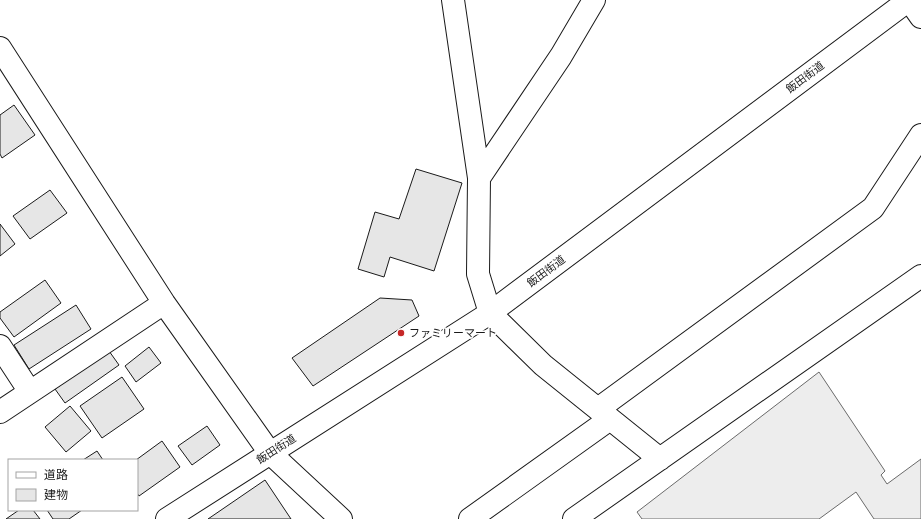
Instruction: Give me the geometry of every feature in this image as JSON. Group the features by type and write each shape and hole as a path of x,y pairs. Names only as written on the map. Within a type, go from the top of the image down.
{"street":[{"path":"453,0 479,178 478,274 490,313 543,365 660,459"},
{"path":"479,178 561,56 594,0"},
{"path":"909,0 921,16"},
{"name":"飯田街道","path":"167,519 490,313 909,0"},
{"path":"0,48 164,303 270,453 342,519"},
{"path":"470,519 604,414 873,208 921,135"},
{"path":"574,519 921,276"},
{"path":"0,412 164,303"},
{"path":"0,346 30,392"}],"shaded area":[{"path":"819,372 885,471 881,475 887,484 921,459 921,519 874,519 856,492 819,519 642,519 637,512"}],"building":[{"path":"14,105 35,135 2,158 0,154 0,115"},
{"path":"416,169 462,183 434,271 390,257 384,277 358,269 375,212 399,219"},
{"path":"50,190 67,213 30,239 13,216"},
{"path":"0,224 15,244 0,256"},
{"path":"45,280 61,303 14,337 0,318 0,312"},
{"path":"380,298 412,300 419,316 313,386 292,358"},
{"path":"76,305 91,329 29,369 14,345"},
{"path":"149,347 161,363 136,382 125,366"},
{"path":"109,351 119,365 65,403 55,389"},
{"path":"122,377 144,409 102,438 80,406"},
{"path":"70,406 91,431 66,452 45,427"},
{"path":"207,426 220,445 192,465 178,446"},
{"path":"162,441 180,467 139,496 137,459"},
{"path":"97,451 102,459 85,459"},
{"path":"265,480 291,519 208,519"},
{"path":"18,511 34,511 40,519 6,519"},
{"path":"48,511 81,511 69,519 53,519"}],"place":[{"name":"ファミリーマート","path":"401,333"}]}
